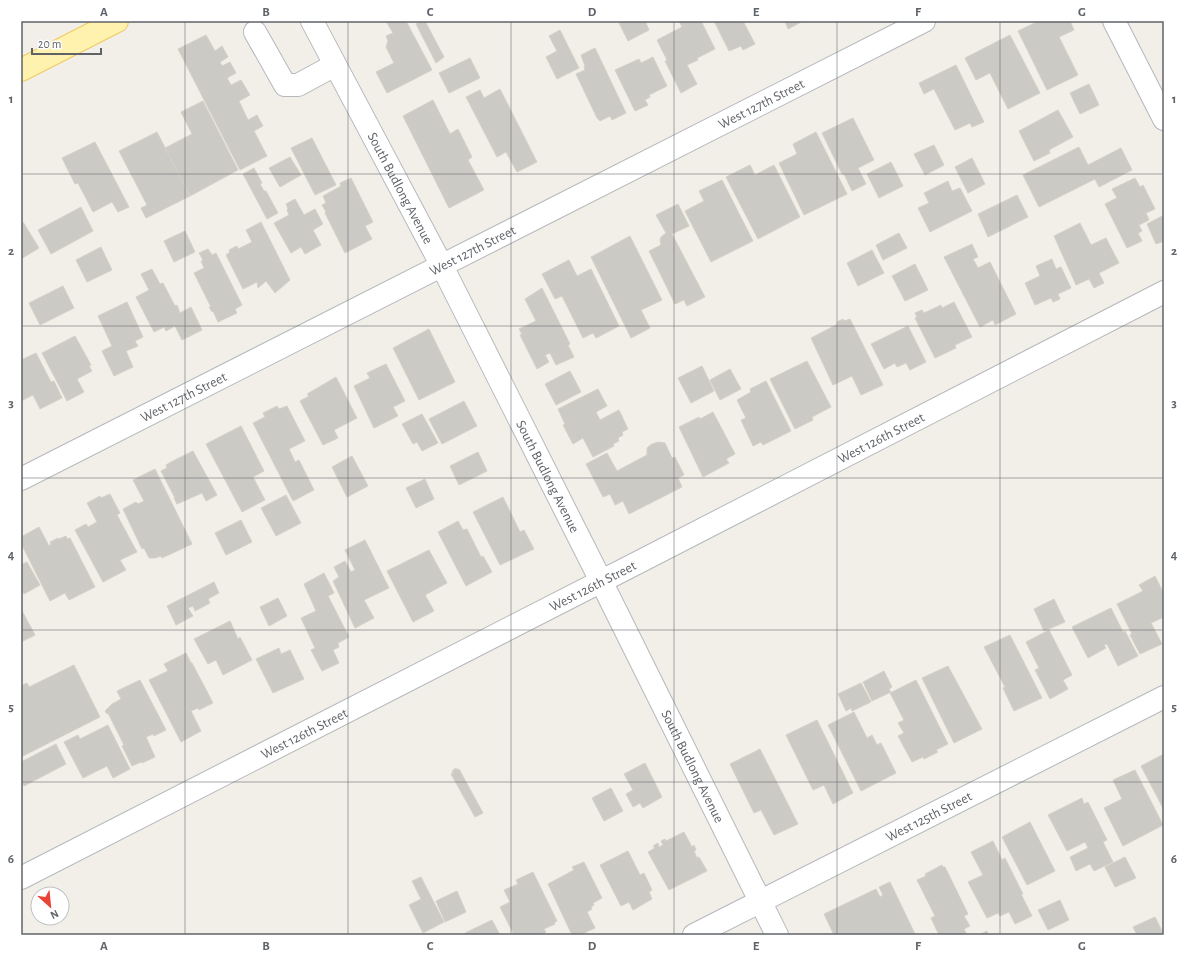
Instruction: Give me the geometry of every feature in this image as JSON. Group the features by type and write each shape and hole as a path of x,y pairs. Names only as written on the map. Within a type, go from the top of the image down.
{"main road":[{"path":"21,70 117,21"}],"street":[{"name":"South Budlong Avenue","path":"312,21 442,266 777,935"},
{"name":"West 127th Street","path":"21,479 924,21"},
{"path":"1114,21 1164,119"},
{"path":"255,32 285,85 298,85 335,65"},
{"name":"West 126th Street","path":"21,878 1164,292"},
{"name":"West 125th Street","path":"694,935 1164,697"}],"building":[{"path":"386,21 406,21 432,70 387,93 376,72 394,63 386,47 388,41 386,36 393,33"},
{"path":"421,21 425,21 444,57 436,63 416,24"},
{"path":"624,21 645,21 649,30 628,41 619,23"},
{"path":"679,21 701,21 715,49 687,65 697,84 681,93 665,61 667,60 657,40 682,27"},
{"path":"714,21 743,21 755,44 743,50 741,46 729,51"},
{"path":"785,21 803,21 788,29"},
{"path":"1039,21 1070,21 1074,30 1059,37 1078,75 1047,90 1018,31"},
{"path":"560,30 579,68 557,79 546,57 557,51 549,36"},
{"path":"206,35 215,51 222,46 228,57 220,62 222,66 230,62 236,73 227,78 231,85 241,80 250,95 239,101 248,120 257,115 263,126 254,131 267,156 240,170 178,49"},
{"path":"1010,35 1040,93 1008,109 990,73 976,80 965,58"},
{"path":"595,48 626,113 612,120 610,116 600,121 597,118 576,74 585,70 581,55"},
{"path":"653,57 667,86 649,95 650,97 645,100 648,105 635,111 615,70 639,59 641,63"},
{"path":"470,58 480,78 449,93 439,73"},
{"path":"956,65 984,122 972,127 970,123 955,130 934,89 924,94 919,83"},
{"path":"1089,84 1099,105 1080,114 1070,93"},
{"path":"500,89 537,162 517,172 506,152 497,157 466,97 480,90 484,98"},
{"path":"433,100 450,134 458,129 472,157 468,160 484,190 449,208 403,116"},
{"path":"203,101 238,170 190,196 165,148 192,134 181,112"},
{"path":"1058,110 1073,137 1049,150 1050,153 1034,161 1019,131"},
{"path":"853,118 874,160 858,168 866,184 852,191 822,133"},
{"path":"157,132 190,196 146,218 141,208 147,205 119,151"},
{"path":"816,132 847,194 804,215 779,163 797,154 793,144"},
{"path":"312,138 336,185 315,195 291,148"},
{"path":"95,142 129,207 118,212 112,202 93,212 78,183 75,184 62,158"},
{"path":"934,145 944,165 925,175 914,154"},
{"path":"1079,147 1088,165 1121,148 1132,170 1099,187 1095,179 1039,207 1023,175"},
{"path":"290,157 301,175 280,187 269,168"},
{"path":"972,158 985,184 968,193 955,167"},
{"path":"891,162 903,186 879,198 867,174"},
{"path":"750,165 755,175 774,165 800,217 758,239 726,177"},
{"path":"254,168 262,183 260,184 264,191 266,191 278,213 267,219 243,174"},
{"path":"351,178 373,222 365,226 372,239 345,253 322,205 326,203 323,196 341,186 340,183"},
{"path":"1135,178 1140,187 1143,185 1155,209 1146,213 1149,220 1139,225 1142,231 1138,233 1142,241 1127,248 1105,204 1117,198 1112,189"},
{"path":"722,180 753,241 711,262 685,211 704,201 699,191"},
{"path":"948,181 952,191 960,188 972,211 930,232 918,208 929,203 924,193"},
{"path":"1017,195 1028,217 988,237 978,214"},
{"path":"295,199 304,215 315,209 323,224 313,230 321,245 305,254 301,247 291,253 274,223 289,215 286,204"},
{"path":"678,204 689,226 672,234 705,297 687,306 684,300 675,304 649,251 661,245 661,237 666,233 656,215"},
{"path":"81,207 93,231 51,254 38,230"},
{"path":"1164,215 1164,241 1156,244 1147,224"},
{"path":"23,222 39,248 21,259 21,223"},
{"path":"261,222 290,280 275,293 266,281 258,288 257,282 243,289 226,255 230,252 229,250 237,246 238,249 252,242 246,230"},
{"path":"1080,223 1091,245 1106,238 1119,263 1099,273 1104,283 1094,288 1089,279 1076,285 1054,236"},
{"path":"185,231 195,252 174,262 164,241"},
{"path":"899,233 907,248 883,260 876,245"},
{"path":"630,236 662,300 641,310 650,328 631,338 591,257"},
{"path":"972,244 978,257 973,259 978,268 990,262 1016,314 995,325 993,320 980,327 944,257"},
{"path":"101,247 112,270 87,282 76,260"},
{"path":"208,249 212,255 216,253 242,305 235,309 237,313 218,322 213,311 212,312 209,307 211,307 194,273 204,268 201,261 203,260 199,253"},
{"path":"872,250 884,273 858,286 847,263"},
{"path":"1052,259 1056,269 1061,267 1071,288 1058,294 1060,299 1053,302 1051,298 1035,305 1025,283 1040,276 1036,266"},
{"path":"569,260 577,276 591,269 619,326 596,338 593,333 583,338 562,296 555,299 542,274"},
{"path":"915,264 928,290 905,301 892,276"},
{"path":"152,269 160,284 163,283 175,306 177,305 180,313 191,307 202,330 182,340 175,326 166,331 164,327 154,332 136,297 149,290 141,274"},
{"path":"63,286 74,308 40,325 29,303"},
{"path":"542,288 570,344 568,345 574,357 556,365 550,353 545,355 549,362 537,369 520,335 522,334 519,329 536,321 525,299"},
{"path":"127,302 143,337 135,341 138,346 126,351 133,367 114,376 102,351 112,346 98,316"},
{"path":"954,302 972,337 955,345 956,348 935,358 915,318 917,317 915,313 922,310 924,313 941,305 942,308"},
{"path":"843,319 844,321 850,319 883,385 861,395 852,376 833,385 811,338 838,324 837,322"},
{"path":"908,326 926,362 910,370 906,363 897,367 895,363 884,369 871,344"},
{"path":"429,329 455,382 419,400 393,348"},
{"path":"75,336 91,365 89,366 92,371 77,379 84,392 67,401 42,353"},
{"path":"36,353 51,382 54,381 62,398 40,409 33,395 21,401 21,360"},
{"path":"807,361 831,407 812,417 813,420 795,429 770,379"},
{"path":"386,364 405,401 393,407 398,416 374,428 354,386 370,378 367,373"},
{"path":"702,366 714,391 691,403 678,378"},
{"path":"730,369 741,389 720,400 710,380"},
{"path":"570,371 581,392 556,405 545,384"},
{"path":"336,377 357,418 334,430 338,438 323,445 300,401 309,396 307,394"},
{"path":"766,381 791,431 763,445 761,442 753,446 741,420 746,418 737,400 751,392 750,389"},
{"path":"598,389 607,406 596,412 600,420 619,410 628,429 622,432 623,435 618,438 619,441 613,444 614,446 593,457 583,438 573,444 563,425 565,424 558,409"},
{"path":"464,401 477,426 442,444 429,419"},
{"path":"277,406 279,409 287,406 305,441 289,449 295,462 299,460 314,490 293,501 253,423 265,417 263,413"},
{"path":"713,412 735,454 726,459 729,463 703,477 679,427"},
{"path":"422,414 438,443 422,451 417,442 413,444 402,424"},
{"path":"241,426 264,471 253,477 265,500 242,512 206,444"},
{"path":"658,442 665,443 672,458 675,457 684,475 678,478 682,487 629,514 623,501 615,505 610,494 603,497 586,464 607,453 617,471 647,455 647,448"},
{"path":"193,451 217,495 206,501 202,493 177,504 161,471 167,468 166,465"},
{"path":"478,452 487,471 459,485 450,466"},
{"path":"352,456 368,486 347,497 332,467"},
{"path":"155,469 192,544 162,558 161,556 149,558 144,548 142,549 123,509 136,502 138,504 144,501 133,480"},
{"path":"425,479 434,499 416,508 406,488"},
{"path":"110,494 120,513 117,515 137,552 120,560 126,570 103,582 75,530 86,524 88,527 97,522 87,503 100,496 101,498"},
{"path":"286,495 301,523 276,536 261,508"},
{"path":"503,497 520,532 524,530 534,549 500,565 473,512"},
{"path":"241,520 252,542 226,555 215,533"},
{"path":"458,521 463,530 467,529 481,557 483,556 492,572 466,586 438,532"},
{"path":"39,527 49,546 51,544 50,542 58,538 59,539 66,536 67,539 70,538 95,587 69,600 65,593 50,601 21,543 21,537"},
{"path":"365,540 389,588 364,600 374,618 355,628 333,581 339,577 334,567 345,561 351,572 355,570 345,550"},
{"path":"429,550 447,583 425,595 434,611 413,622 387,571"},
{"path":"27,562 40,585 24,594 21,588 21,565"},
{"path":"324,573 334,593 328,596 349,637 338,643 339,647 333,650 339,663 322,671 311,650 315,648 301,618 316,611 304,584"},
{"path":"1155,576 1164,594 1164,617 1151,623 1162,644 1140,654 1117,604 1143,591 1139,585"},
{"path":"214,582 219,593 208,599 210,603 195,611 193,606 188,608 193,616 176,625 167,606"},
{"path":"278,598 287,616 269,626 260,607"},
{"path":"1054,599 1065,622 1044,631 1034,609"},
{"path":"1111,608 1123,632 1125,631 1138,656 1118,666 1107,644 1104,645 1106,648 1088,658 1072,627"},
{"path":"21,609 35,635 21,642"},
{"path":"230,621 238,639 240,637 252,660 223,675 216,660 208,664 194,639"},
{"path":"1049,630 1072,675 1063,680 1068,689 1050,699 1035,670 1039,668 1026,642"},
{"path":"1010,635 1042,698 1014,711 1003,688 1005,687 984,647"},
{"path":"279,648 281,654 290,650 304,679 273,693 256,659"},
{"path":"186,653 213,703 199,710 198,708 191,711 201,731 181,742 149,680 168,671 164,664"},
{"path":"74,665 100,717 21,757 21,686 27,683 29,687"},
{"path":"948,666 982,729 954,743 922,678"},
{"path":"884,671 892,687 889,689 891,692 872,701 863,682"},
{"path":"140,680 166,730 154,736 153,734 146,737 155,757 132,766 122,746 124,745 108,713 107,714 105,711 112,704 121,699 117,691"},
{"path":"916,680 948,744 936,750 938,752 924,759 923,757 912,762 898,736 904,733 898,723 904,720 890,693"},
{"path":"861,683 871,702 852,711 851,708 846,711 838,694"},
{"path":"854,712 867,738 872,735 877,745 881,743 896,773 861,791 828,725"},
{"path":"817,720 853,793 833,804 824,785 813,790 786,735"},
{"path":"108,725 130,769 113,778 107,766 83,778 64,742 78,735 80,739"},
{"path":"56,744 66,764 24,786 21,779 21,762"},
{"path":"760,749 798,824 774,835 761,810 754,813 730,764"},
{"path":"1164,754 1164,810 1141,766"},
{"path":"645,763 662,797 643,808 640,803 633,807 626,794 633,790 624,774"},
{"path":"456,768 457,770 459,769 483,813 475,817 451,774"},
{"path":"1135,770 1163,825 1123,846 1104,808 1122,799 1113,780"},
{"path":"611,788 623,811 604,821 592,798"},
{"path":"1082,798 1084,804 1088,802 1107,840 1103,842 1113,862 1094,871 1090,864 1076,871 1070,857 1088,848 1085,842 1067,851 1048,815"},
{"path":"1030,822 1055,871 1027,885 1002,837"},
{"path":"684,832 692,847 694,845 696,850 694,851 697,858 699,857 707,871 669,890 648,852 655,848 653,846 658,843 659,847 663,845 661,841 665,839 666,841"},
{"path":"993,841 1002,860 1005,858 1032,916 1015,924 1009,912 1000,916 998,913 987,918 968,882 983,875 971,852"},
{"path":"628,851 640,875 644,873 652,890 649,892 652,899 633,910 629,902 621,906 600,865"},
{"path":"1125,857 1136,878 1115,887 1105,867"},
{"path":"584,862 602,898 593,903 594,905 591,907 592,909 587,912 595,928 580,935 572,935 548,884 574,870 572,867"},
{"path":"942,865 945,867 968,914 964,916 970,926 964,929 967,935 939,935 931,918 935,916 917,880 926,876 925,874"},
{"path":"533,872 557,921 554,923 555,924 544,929 546,932 541,935 514,935 500,907 510,902 504,890 518,884 516,880"},
{"path":"421,877 444,922 423,933 409,905 421,899 412,881"},
{"path":"890,882 915,934 834,935 824,914 876,889 880,897 883,895 879,887"},
{"path":"457,891 466,912 445,922 436,901"},
{"path":"1060,900 1069,920 1048,930 1038,910"},
{"path":"1155,917 1164,935 1137,935 1133,927"},
{"path":"492,920 500,935 465,935 465,933"},
{"path":"987,931 988,935 979,935"}]}
